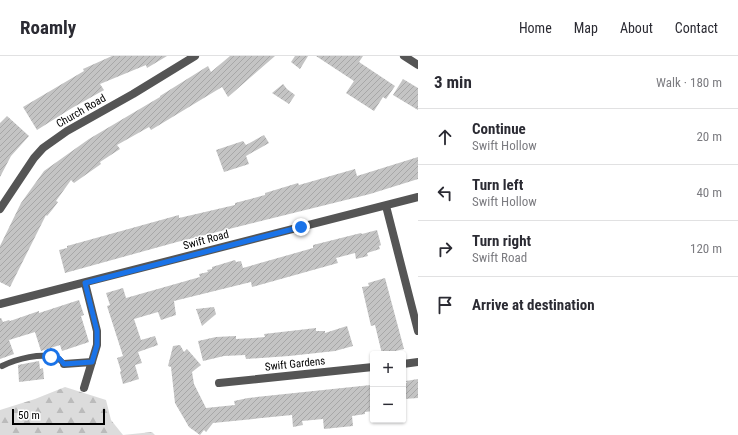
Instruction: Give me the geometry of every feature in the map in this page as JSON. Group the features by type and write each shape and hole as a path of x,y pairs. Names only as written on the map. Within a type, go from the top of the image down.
{"street":[{"name":"Church Road","path":"0,209 34,158 43,148 67,131 133,94 194,56"},
{"path":"404,56 418,65"},
{"name":"Swift Road","path":"0,304 418,197"},
{"path":"386,206 418,331"},
{"path":"84,388 97,345 97,331 85,283"},
{"path":"64,364 92,362"},
{"path":"406,364 418,362"},
{"name":"Swift Gardens","path":"219,383 370,367"}],"lane":[{"path":"2,366 21,359 38,357 59,358 64,364"}],"green space":[{"path":"65,387 106,400 111,420 123,435 0,435 0,410 35,399"},
{"path":"152,432 155,435 123,435"}],"building":[{"path":"112,56 167,56 147,68 146,65 100,84 104,90 37,130 23,107 84,71 83,69"},
{"path":"230,56 275,56 228,97 222,87 151,130 149,127 117,145 120,149 100,162 101,164 74,183 71,180 56,201 58,202 47,216 46,215 10,287 0,282 0,246 21,203 44,171 89,139 160,97 208,66 211,72"},
{"path":"295,56 308,56 300,69 291,62"},
{"path":"316,56 363,56 359,62 395,86 386,99 383,97 374,111 346,93 354,81"},
{"path":"403,79 418,88 418,110 393,95"},
{"path":"283,84 295,95 289,104 272,93"},
{"path":"7,116 29,136 11,156 0,177 0,123"},
{"path":"264,135 269,143 246,156 249,164 224,172 216,150 243,141 246,145"},
{"path":"418,157 418,179 370,194 177,242 65,273 59,250 67,248 67,246 179,215 179,218 235,205 235,203 265,195 265,193 298,183 299,185 355,169 357,176"},
{"path":"377,230 381,245 379,246 380,249 367,253 368,256 356,259 355,253 336,258 338,263 252,287 251,282 174,301 176,315 161,320 158,312 134,319 141,340 155,336 158,345 138,352 142,363 135,365 139,379 123,384 117,358 123,356 107,306 110,305 106,293 123,288 126,298 200,277 199,274 208,272 207,270 212,269 212,267 235,260 236,262 241,261 243,268 313,248 313,245"},
{"path":"385,278 404,349 395,351 381,351 375,325 371,326 362,287 369,286 368,283"},
{"path":"79,300 84,315 81,316 89,342 62,351 60,345 41,351 35,332 9,340 14,354 0,359 0,318 3,322 10,321"},
{"path":"214,307 216,314 202,326 196,309"},
{"path":"347,326 353,346 335,351 289,356 246,359 245,355 224,356 203,361 198,341 216,337 236,336 236,339 265,337 264,334 316,328 316,331 325,331 325,333"},
{"path":"180,345 184,352 187,349 201,365 192,372 194,384 206,408 235,405 234,401 248,398 370,385 370,411 365,412 365,414 352,416 353,426 324,429 323,419 302,421 303,425 293,427 292,415 213,423 206,432 204,430 200,435 189,427 175,403 171,367 168,366 173,346"},
{"path":"39,361 40,369 43,368 44,379 19,382 18,365"},
{"path":"418,379 418,398 406,399 406,381"}],"route":[{"path":"51,357 59,358 64,364 92,362 97,345 97,331 85,283 301,227"}]}
